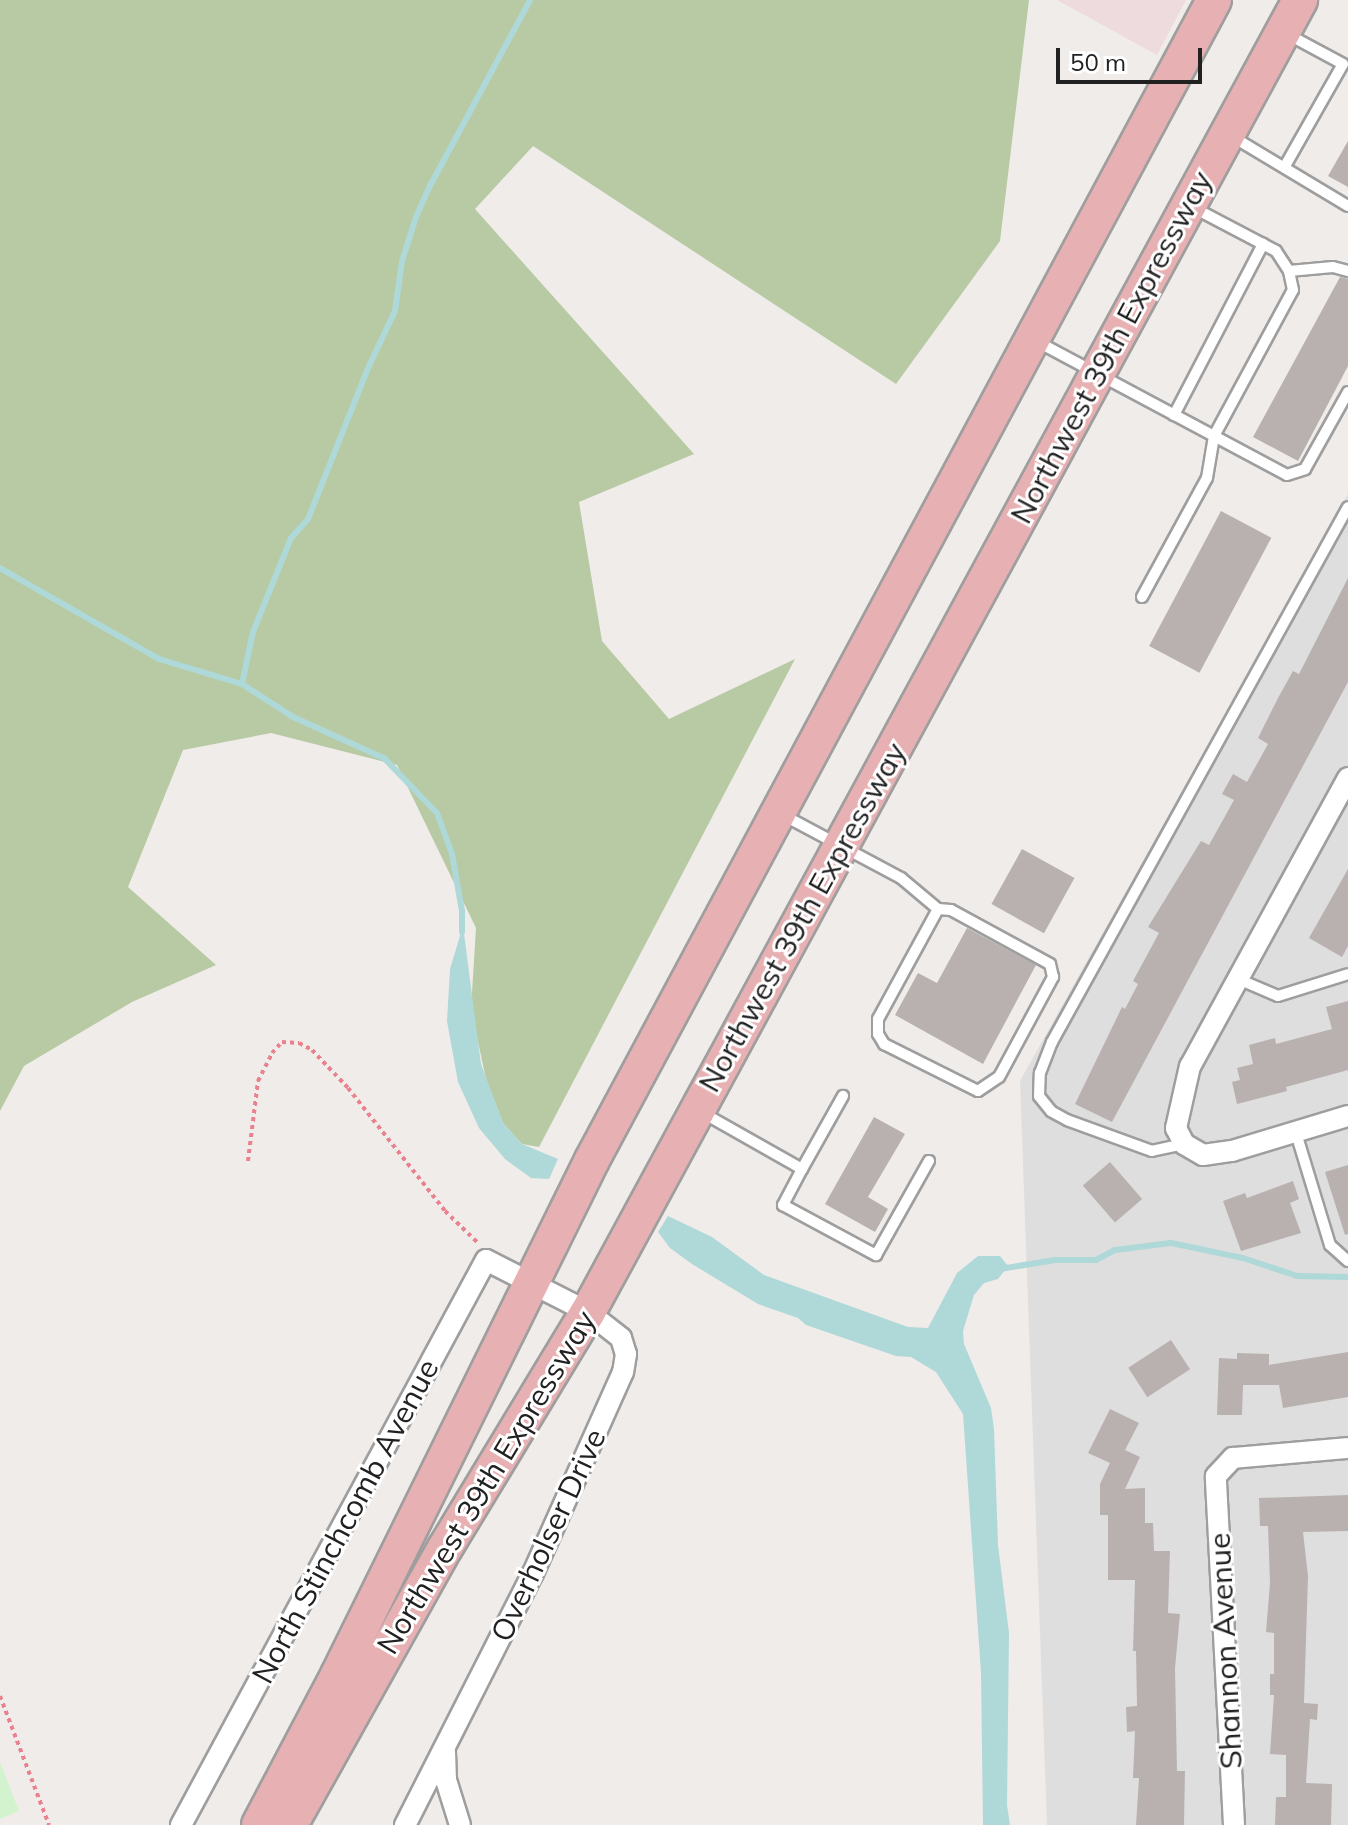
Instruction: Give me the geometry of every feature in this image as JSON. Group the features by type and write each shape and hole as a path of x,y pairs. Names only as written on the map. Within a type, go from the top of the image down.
{"highway":[{"name":"Northwest 39th Expressway","path":"259,1825 345,1661 530,1280 1214,0"},
{"name":"Northwest 39th Expressway","path":"290,1825 445,1548 588,1312 1300,0"}],"street":[{"path":"1348,778 1190,1066 1176,1128 1184,1144 1203,1155 1232,1151 1348,1116"},
{"path":"486,1260 530,1280"},
{"name":"North Stinchcomb Avenue","path":"181,1825 486,1260"},
{"name":"Overholser Drive","path":"405,1825 533,1573 623,1372 626,1354 621,1338 588,1312 530,1280"},
{"name":"Shannon Avenue","path":"1234,1825 1216,1476 1233,1458 1348,1448"},
{"path":"445,1748 446,1780 460,1825"}],"lane":[{"path":"1282,31 1345,66 1285,166"},
{"path":"1227,134 1348,206"},
{"path":"1142,597 1207,478 1214,436 1293,290 1289,271 1276,251 1189,205"},
{"path":"1174,415 1263,244"},
{"path":"1289,271 1333,267 1348,271"},
{"path":"1033,340 1287,475 1296,475 1305,469 1348,392"},
{"path":"1184,1144 1152,1151 1067,1120 1051,1111 1039,1096 1040,1073 1052,1042 1348,507"},
{"path":"777,813 901,878 938,909 951,910 1050,964 1053,977 999,1077 978,1091 884,1044 878,1034 878,1019 938,909"},
{"path":"1238,979 1278,996 1348,974"},
{"path":"843,1096 783,1205 876,1255 929,1161"},
{"path":"697,1110 802,1169"},
{"path":"1296,1133 1330,1245 1348,1261"}],"path":[{"path":"248,1161 258,1081 272,1053 282,1042 299,1043 312,1050 348,1088 445,1211 479,1244 486,1260"},
{"path":"0,1696 49,1825"}],"shaded area":[{"path":"1057,0 1186,0 1157,55"},
{"path":"1348,494 1348,1825 1047,1825 1020,1081"}],"green space":[{"path":"0,0 1029,0 1000,241 896,384 533,146 475,209 694,454 579,502 602,641 669,719 795,659 539,1147 522,1144 503,1123 486,1079 471,1009 476,928 397,765 271,733 183,750 128,887 216,965 132,1002 24,1066 0,1111"},
{"path":"0,1762 19,1811 0,1819"}],"water":[{"path":"463,926 481,1064 503,1123 522,1144 558,1159 549,1179 531,1178 505,1159 479,1128 458,1082 447,1021 450,969"},
{"path":"668,1216 712,1237 764,1275 908,1327 928,1328 957,1273 978,1256 1000,1256 1008,1266 998,1279 984,1283 974,1295 963,1331 964,1344 991,1408 994,1429 998,1545 1009,1633 1007,1805 1010,1825 983,1825 981,1673 963,1414 936,1372 911,1357 896,1356 806,1325 798,1318 758,1304 692,1264 670,1248 658,1232"}],"building":[{"path":"1348,141 1348,187 1328,176"},
{"path":"1340,277 1348,279 1348,366 1298,461 1253,437"},
{"path":"1221,511 1271,538 1199,673 1149,646"},
{"path":"1348,578 1348,682 1112,1122 1075,1104 1122,1007 1125,1009 1138,984 1133,981 1159,933 1148,927 1201,841 1209,845 1234,800 1222,794 1233,774 1247,782 1268,744 1258,738 1293,671 1299,674"},
{"path":"1022,849 1074,878 1044,933 991,904"},
{"path":"1348,869 1348,946 1342,957 1309,938"},
{"path":"967,928 1036,965 983,1064 895,1015 918,973 937,983"},
{"path":"1348,1001 1348,1070 1237,1104 1232,1082 1240,1080 1237,1068 1253,1064 1249,1045 1275,1038 1276,1044 1332,1029 1326,1007"},
{"path":"874,1117 905,1134 868,1197 888,1209 875,1232 825,1204"},
{"path":"1110,1162 1142,1199 1115,1223 1083,1186"},
{"path":"1348,1165 1348,1234 1345,1235 1325,1172"},
{"path":"1293,1181 1299,1199 1290,1203 1301,1233 1241,1251 1223,1201 1245,1193 1247,1198"},
{"path":"1171,1340 1190,1369 1147,1397 1128,1368"},
{"path":"1348,1352 1348,1397 1283,1408 1279,1385 1243,1385 1242,1415 1217,1415 1219,1358 1237,1359 1237,1353 1269,1354 1269,1365"},
{"path":"1110,1409 1139,1423 1125,1450 1140,1457 1125,1489 1145,1488 1145,1523 1153,1523 1154,1551 1170,1551 1168,1613 1180,1614 1175,1668 1177,1771 1185,1771 1184,1825 1136,1825 1139,1778 1133,1778 1135,1731 1127,1732 1126,1707 1137,1706 1136,1651 1133,1651 1135,1580 1108,1580 1108,1515 1100,1515 1100,1484 1110,1463 1088,1453"},
{"path":"1348,1495 1348,1531 1303,1532 1308,1576 1304,1703 1318,1704 1317,1720 1310,1719 1306,1783 1332,1784 1331,1825 1275,1825 1276,1797 1286,1797 1286,1755 1270,1754 1274,1695 1270,1695 1270,1674 1274,1674 1274,1633 1266,1632 1270,1583 1268,1526 1260,1526 1259,1498"}],"waterway":[{"path":"242,684 253,632 291,538 308,519 369,366 395,311 402,261 416,217 530,0"},
{"path":"0,568 159,659 242,684 293,717 384,758 437,813 452,854 462,911 462,932"},
{"path":"1000,1269 1055,1260 1096,1260 1115,1250 1171,1243 1243,1258 1297,1276 1348,1277"}]}
